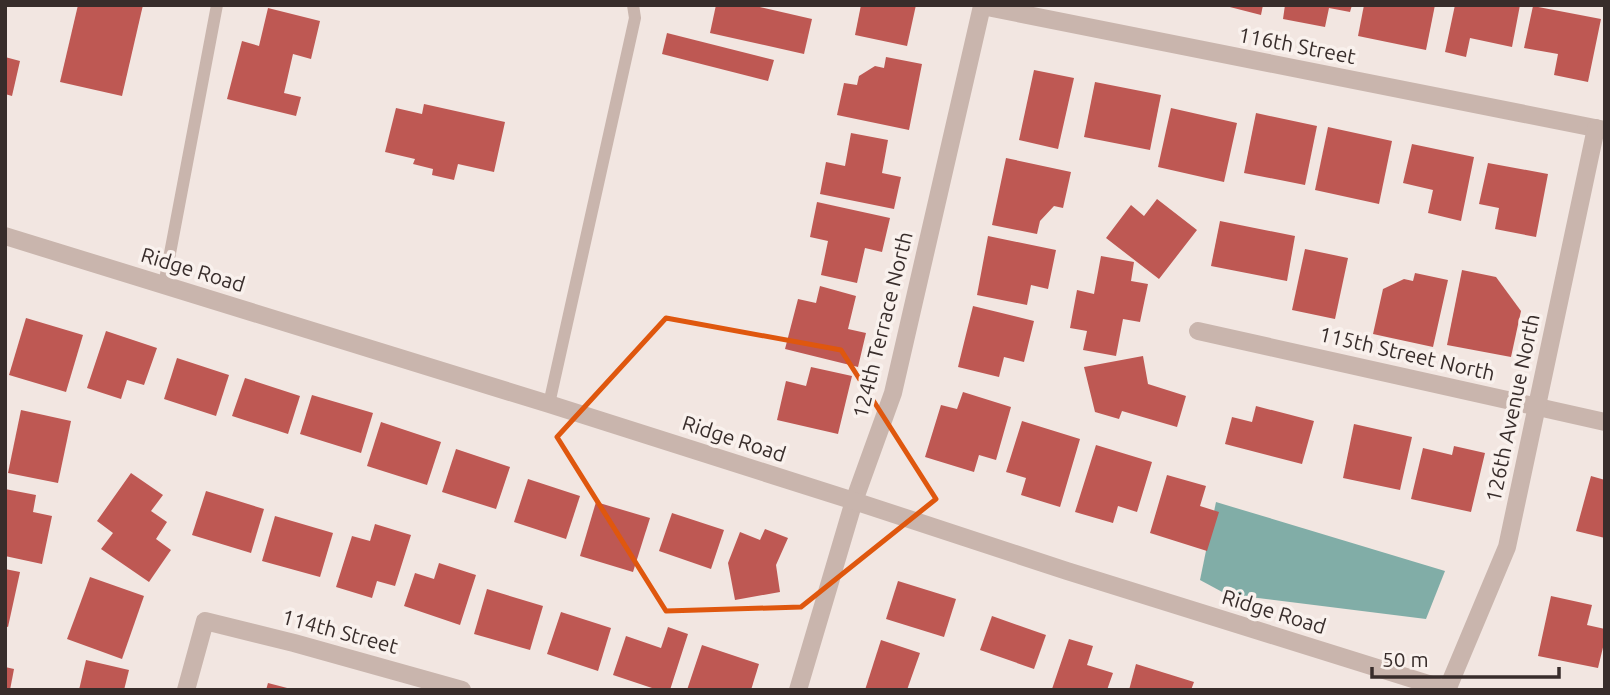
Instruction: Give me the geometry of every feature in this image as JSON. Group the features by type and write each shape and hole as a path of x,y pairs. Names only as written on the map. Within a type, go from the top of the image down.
{"street":[{"name":"116th Street","path":"982,6 1600,129"},
{"name":"124th Terrace North","path":"798,690 854,501 893,393 982,6"},
{"name":"126th Avenue North","path":"1448,690 1507,547 1536,406 1600,129"},
{"name":"Ridge Road","path":"5,236 548,404 1448,690"},
{"name":"115th Street North","path":"1198,331 1605,422"},
{"name":"114th Street","path":"186,690 205,621 461,690"}],"lane":[{"path":"164,285 217,5"},
{"path":"548,404 635,18 633,5"}],"highlighted area":[{"path":"666,318 841,350 936,499 801,607 666,611 557,437"}],"water":[{"path":"1216,502 1445,571 1426,619 1226,594 1200,580"}],"building":[{"path":"78,5 143,5 122,96 60,82"},
{"path":"716,5 751,5 812,19 804,54 710,33"},
{"path":"861,5 916,5 907,46 855,35"},
{"path":"1222,5 1263,5 1261,15"},
{"path":"1285,5 1352,5 1350,12 1329,8 1325,27 1283,19"},
{"path":"1364,5 1435,5 1426,50 1358,36"},
{"path":"1455,5 1520,5 1512,47 1470,38 1466,57 1445,52"},
{"path":"1533,6 1601,19 1588,82 1554,75 1558,54 1524,48"},
{"path":"268,8 320,21 311,59 293,54 284,93 301,97 296,116 227,99 242,41 259,46"},
{"path":"667,33 774,60 768,81 662,54"},
{"path":"5,57 20,61 12,96 5,94"},
{"path":"886,57 922,64 909,130 837,115 844,83 857,85 859,76 875,66 884,68"},
{"path":"1034,70 1074,78 1058,149 1019,140"},
{"path":"1095,82 1161,95 1150,150 1084,137"},
{"path":"424,104 505,122 494,172 458,164 454,180 432,175 433,169 413,164 415,159 385,152 396,108 422,114"},
{"path":"1171,108 1237,123 1224,182 1158,167"},
{"path":"1256,113 1317,126 1305,185 1244,173"},
{"path":"1328,127 1392,141 1379,204 1315,190"},
{"path":"851,133 888,140 882,173 901,177 894,209 820,194 826,162 845,166"},
{"path":"1412,144 1474,157 1461,221 1428,213 1433,190 1403,183"},
{"path":"1006,158 1071,172 1063,208 1054,206 1040,221 1037,234 992,225"},
{"path":"1488,163 1548,174 1536,237 1495,229 1499,208 1479,204"},
{"path":"1157,199 1197,230 1159,279 1106,238 1131,205 1144,216"},
{"path":"817,202 890,218 882,252 865,248 857,283 821,275 828,241 810,237"},
{"path":"1220,221 1295,236 1287,281 1211,266"},
{"path":"988,236 1056,250 1048,289 1031,285 1027,305 977,295"},
{"path":"1305,249 1348,258 1335,319 1292,310"},
{"path":"1101,256 1134,262 1131,281 1148,284 1140,322 1123,319 1116,356 1083,350 1087,331 1070,328 1077,290 1094,294"},
{"path":"1462,270 1496,277 1521,311 1511,357 1447,345"},
{"path":"1415,273 1448,280 1433,347 1373,334 1383,289 1404,279 1413,281"},
{"path":"820,286 856,296 848,329 866,333 858,367 785,349 798,299 816,303"},
{"path":"973,306 1034,321 1024,362 1004,357 999,377 958,367"},
{"path":"26,318 83,335 66,392 9,375"},
{"path":"106,331 157,348 144,385 127,380 121,399 87,388"},
{"path":"1143,356 1148,384 1186,396 1177,427 1122,411 1119,419 1095,412 1084,367"},
{"path":"177,358 229,375 216,416 164,399"},
{"path":"811,367 852,376 838,434 777,420 786,381 806,386"},
{"path":"245,378 300,396 288,434 232,416"},
{"path":"963,392 1011,407 996,460 979,455 974,472 925,457 941,405 957,409"},
{"path":"312,395 373,413 361,453 300,434"},
{"path":"1256,406 1314,421 1302,464 1225,444 1232,417 1252,422"},
{"path":"21,410 71,421 58,483 8,473"},
{"path":"1022,421 1080,439 1060,507 1021,495 1026,478 1006,472"},
{"path":"381,422 441,442 427,485 367,466"},
{"path":"1354,424 1412,437 1400,490 1343,478"},
{"path":"1096,445 1152,462 1137,512 1118,506 1113,523 1075,512"},
{"path":"1454,446 1485,453 1471,512 1411,499 1423,448 1452,455"},
{"path":"456,449 510,467 496,509 442,492"},
{"path":"131,473 163,495 151,511 167,522 156,539 171,550 149,582 101,549 113,533 97,521"},
{"path":"1167,475 1206,486 1200,506 1219,512 1207,551 1150,533"},
{"path":"1591,476 1605,480 1605,538 1576,531"},
{"path":"528,479 580,496 566,539 514,522"},
{"path":"5,489 36,495 33,512 52,516 42,564 5,556"},
{"path":"206,491 264,509 251,553 192,535"},
{"path":"596,502 650,518 633,572 580,556"},
{"path":"672,513 724,530 711,569 659,551"},
{"path":"275,516 333,533 320,577 262,561"},
{"path":"375,524 411,535 395,586 377,581 372,598 336,587 352,536 370,541"},
{"path":"765,529 788,538 776,565 780,592 735,600 728,563 740,532 760,540"},
{"path":"439,563 476,575 460,625 404,606 415,573 434,579"},
{"path":"5,569 20,572 8,627 5,626"},
{"path":"90,577 144,596 122,659 67,639"},
{"path":"898,581 956,599 944,637 886,619"},
{"path":"487,589 543,606 530,650 474,634"},
{"path":"1551,596 1592,605 1587,625 1605,629 1598,668 1538,656"},
{"path":"561,612 611,628 598,671 547,654"},
{"path":"992,616 1046,635 1034,669 980,650"},
{"path":"668,627 688,634 670,690 658,690 613,675 626,636 661,648"},
{"path":"1069,639 1093,646 1087,665 1113,673 1107,690 1052,689"},
{"path":"881,640 920,653 907,690 865,690"},
{"path":"702,645 759,664 751,690 687,690"},
{"path":"86,660 129,670 124,690 79,690"},
{"path":"1136,664 1194,682 1191,690 1129,690"},
{"path":"5,667 14,669 10,690 5,690"},
{"path":"268,683 291,689 291,690 266,690"}]}
